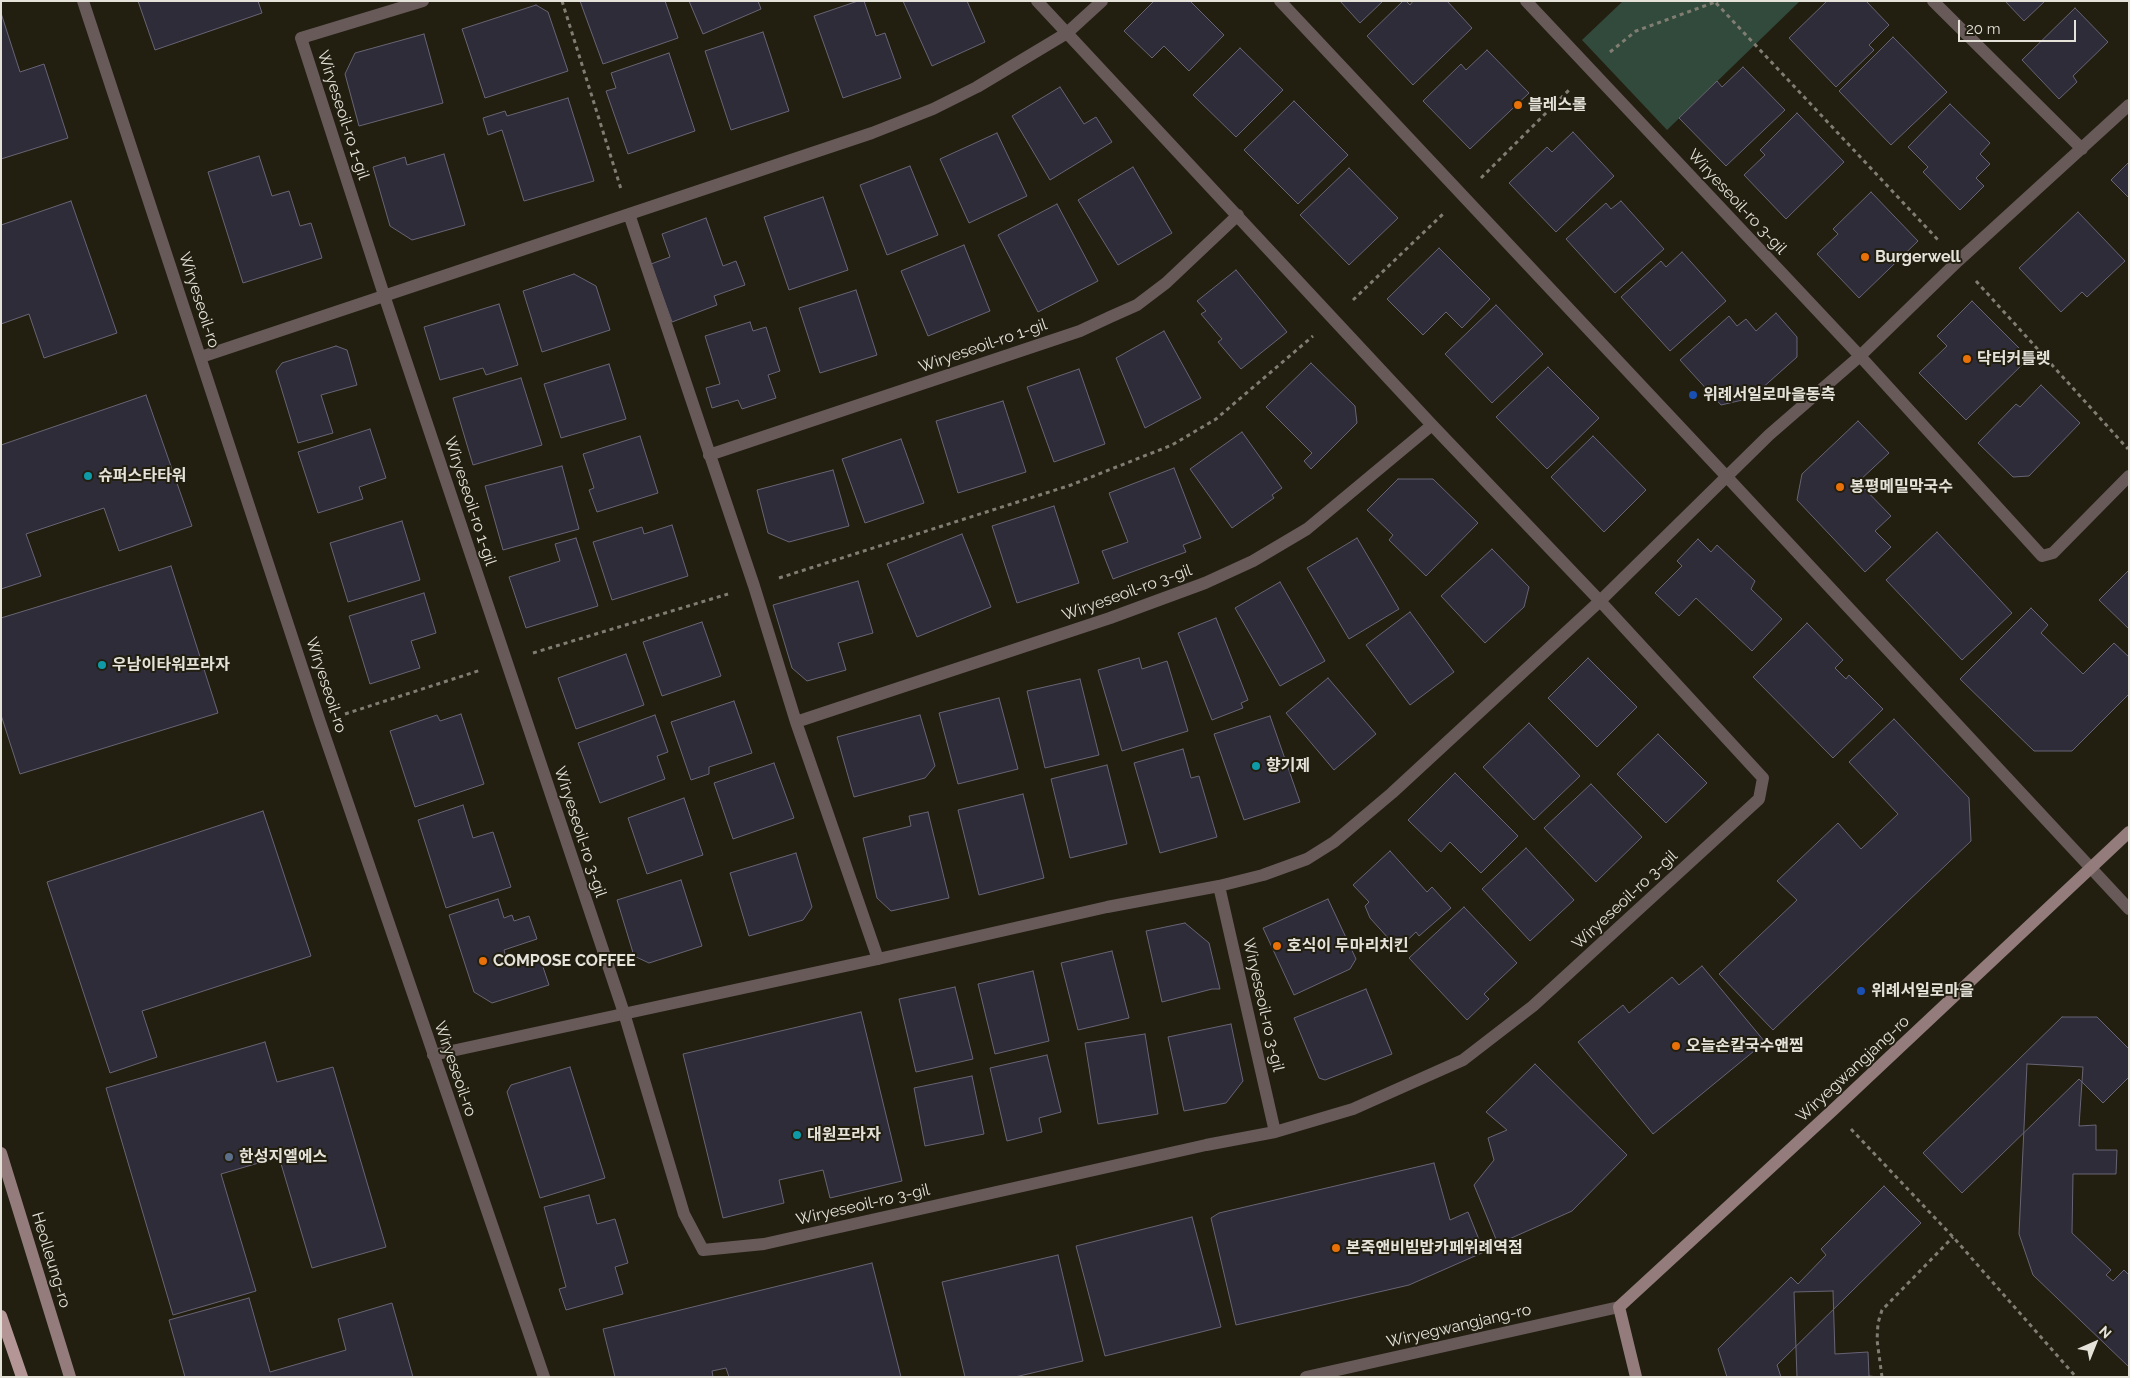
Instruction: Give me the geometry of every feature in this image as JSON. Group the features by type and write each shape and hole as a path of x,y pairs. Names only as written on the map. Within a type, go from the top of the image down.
{"main road":[{"path":"1,1316 22,1377"}],"street":[{"name":"Wiryeseoil-ro","path":"84,1 320,722 544,1377"},
{"name":"Wiryeseoil-ro 1-gil","path":"423,1 301,38 506,661"},
{"path":"1037,1 1334,319"},
{"path":"201,357 872,133 978,87 1067,33 1102,1"},
{"path":"1280,1 1727,476 2129,909"},
{"path":"1526,1 1590,69"},
{"path":"1933,1 2082,149"},
{"name":"Wiryeseoil-ro 3-gil","path":"1590,69 1860,356 2042,556 2053,553 2129,476"},
{"path":"433,1055 878,959 1106,907 1219,886 1263,875 1307,859 1334,842 1385,799 1600,600 1769,435 1860,356 1958,260 2129,105"},
{"path":"629,214 754,586 796,722 878,959"},
{"name":"Wiryeseoil-ro 1-gil","path":"710,455 1080,330 1137,305 1166,283 1238,215"},
{"name":"Wiryeseoil-ro 3-gil","path":"506,661 624,1013 684,1214 703,1250 764,1244 1206,1145 1275,1132 1353,1109 1463,1060 1533,1006 1759,799 1763,778 1600,600 1432,425 1334,319"},
{"name":"Wiryeseoil-ro 3-gil","path":"796,722 1110,618 1205,583 1245,564 1307,529 1432,425"},
{"name":"Wiryegwangjang-ro","path":"1306,1377 1619,1307 1833,1110 2129,832"},
{"name":"Wiryeseoil-ro 3-gil","path":"1219,886 1275,1132"},
{"name":"Heolleung-ro","path":"1,1153 70,1377"},
{"path":"1619,1307 1636,1377"}],"path":[{"path":"562,1 629,214"},
{"path":"320,722 506,661 754,586 1071,485 1172,446 1216,419 1334,319 1463,196 1590,69 1636,31 1717,2 1958,260 2129,450"},
{"path":"1833,1110 1953,1237 2076,1377"},
{"path":"1882,1377 1877,1340 1878,1323 1882,1310 1953,1237"}],"green space":[{"path":"1623,1 1800,1 1667,130 1582,40"}],"building":[{"path":"138,1 258,1 262,13 155,50"},
{"path":"580,1 665,1 678,38 603,64"},
{"path":"689,1 758,1 761,9 703,34"},
{"path":"858,1 864,1 876,36 885,33 901,78 843,98 814,16"},
{"path":"903,1 967,1 985,42 932,66"},
{"path":"1154,1 1190,1 1224,35 1189,71 1164,46 1152,58 1124,31"},
{"path":"1340,1 1383,1 1360,23"},
{"path":"1403,1 1410,5 1413,1 1447,1 1472,28 1413,85 1367,36"},
{"path":"1827,1 1866,1 1889,25 1869,45 1874,50 1836,87 1789,38"},
{"path":"2005,1 2045,1 2024,21"},
{"path":"536,5 548,12 568,71 485,98 462,29"},
{"path":"2075,8 2108,42 2073,76 2077,82 2059,99 2022,60"},
{"path":"1,13 20,72 44,64 68,138 1,159"},
{"path":"763,32 789,111 731,130 705,51"},
{"path":"424,34 443,103 359,126 345,74 355,53"},
{"path":"1893,37 1947,92 1891,145 1839,91"},
{"path":"1240,48 1283,90 1236,137 1193,95"},
{"path":"1487,50 1529,93 1470,149 1423,101 1461,64 1466,70"},
{"path":"669,53 695,131 628,154 606,91 616,88 611,73"},
{"path":"1743,67 1785,110 1726,166 1679,118 1717,81 1722,87"},
{"path":"1060,87 1084,124 1096,117 1112,142 1050,180 1012,116"},
{"path":"568,98 594,181 524,201 502,130 488,135 483,118 505,111 507,116"},
{"path":"1294,101 1348,155 1298,204 1244,150"},
{"path":"1950,104 1990,143 1980,154 1990,164 1976,178 1984,186 1960,210 1923,172 1928,167 1908,147"},
{"path":"1797,113 1844,162 1786,219 1744,175 1765,155 1760,150"},
{"path":"1573,132 1614,176 1556,232 1509,183 1547,147 1552,152"},
{"path":"997,133 1027,196 969,223 940,159"},
{"path":"444,154 465,225 412,240 390,226 373,167 405,157 407,165"},
{"path":"259,156 272,196 289,191 300,226 311,223 322,258 243,283 208,172"},
{"path":"2129,162 2129,198 2111,180"},
{"path":"910,166 938,235 887,255 860,185"},
{"path":"1133,167 1172,233 1118,265 1078,200"},
{"path":"1349,168 1398,218 1349,265 1300,215"},
{"path":"1871,192 1918,241 1859,298 1817,254 1838,234 1833,229"},
{"path":"823,197 848,270 789,290 764,217"},
{"path":"71,201 117,333 44,358 29,314 1,324 1,225"},
{"path":"1621,201 1664,249 1615,293 1566,239 1606,203 1611,209"},
{"path":"1057,204 1098,281 1038,312 998,235"},
{"path":"2078,212 2125,261 2087,297 2082,292 2061,312 2019,268"},
{"path":"706,218 723,266 736,261 745,285 714,296 717,305 672,322 651,264 670,257 662,234"},
{"path":"964,245 990,311 928,336 901,271"},
{"path":"1439,248 1490,299 1462,328 1446,312 1423,335 1387,299"},
{"path":"1682,252 1726,301 1670,351 1621,297 1661,261 1666,267"},
{"path":"1236,270 1287,332 1241,369 1218,342 1222,339 1201,314 1206,311 1197,301"},
{"path":"574,274 596,286 610,330 542,352 523,291"},
{"path":"856,290 877,355 820,373 799,308"},
{"path":"1972,301 2029,358 1966,420 1919,373 1947,346 1937,336"},
{"path":"499,304 518,365 486,375 483,368 440,380 424,327"},
{"path":"1496,305 1543,354 1492,403 1445,354"},
{"path":"1776,313 1797,337 1797,357 1751,398 1721,405 1680,360 1729,316 1737,326 1746,319 1756,331"},
{"path":"750,322 753,331 766,327 780,371 768,375 776,398 742,409 738,400 712,408 706,388 720,384 705,336"},
{"path":"1164,331 1201,398 1145,428 1116,358"},
{"path":"336,346 347,350 357,385 321,395 333,433 298,443 276,371 282,363"},
{"path":"1311,363 1355,406 1357,423 1311,469 1304,461 1312,453 1266,407"},
{"path":"609,364 626,419 561,438 544,384"},
{"path":"1548,367 1599,418 1547,469 1496,417"},
{"path":"1079,369 1105,444 1054,462 1027,387"},
{"path":"521,378 542,445 473,465 453,398"},
{"path":"2041,385 2080,423 2029,476 2013,477 1978,443 2016,404 2020,407"},
{"name":"슈퍼스타타워","path":"146,395 192,526 119,551 104,508 26,534 41,576 1,589 1,445"},
{"path":"1003,401 1026,472 958,493 936,421"},
{"path":"1858,421 1889,453 1858,482 1891,516 1875,531 1891,547 1865,572 1797,500 1802,474"},
{"path":"370,429 386,478 359,487 363,499 318,513 298,452"},
{"path":"1242,432 1282,488 1272,495 1274,498 1232,528 1190,469"},
{"path":"640,436 658,493 597,512 589,490 594,488 583,454"},
{"path":"1593,436 1646,490 1604,532 1551,477"},
{"path":"901,439 924,503 865,523 842,459"},
{"path":"562,466 579,529 503,550 485,486"},
{"path":"1174,468 1201,538 1183,545 1186,552 1113,579 1102,551 1128,542 1109,493"},
{"path":"833,470 849,526 789,542 768,533 757,490"},
{"path":"1398,479 1433,479 1478,523 1426,576 1389,540 1393,535 1367,510"},
{"path":"1054,506 1079,583 1017,603 992,526"},
{"path":"402,521 420,580 348,602 330,543"},
{"path":"672,525 688,576 612,600 593,542 642,527 644,534"},
{"path":"1937,532 2012,613 1962,660 1886,580"},
{"path":"962,534 991,607 917,637 887,564"},
{"path":"576,538 598,606 526,628 509,577 560,561 555,544"},
{"path":"1357,538 1399,609 1349,639 1307,568"},
{"path":"1698,539 1711,552 1717,545 1755,581 1751,589 1782,619 1752,651 1696,598 1679,616 1655,593 1682,566 1677,561"},
{"path":"1492,549 1529,587 1524,607 1485,643 1441,596"},
{"name":"우남이타워프라자","path":"171,566 218,713 20,774 1,715 1,618"},
{"path":"2129,570 2129,629 2099,600"},
{"path":"858,581 873,633 838,643 846,670 807,681 792,668 773,605"},
{"path":"1280,582 1325,661 1280,686 1235,608"},
{"path":"424,593 436,633 411,641 420,668 370,684 349,616"},
{"path":"2031,608 2048,625 2041,633 2083,674 2114,643 2129,657 2129,694 2072,751 2034,751 1960,679"},
{"path":"1410,612 1454,672 1410,705 1366,645"},
{"path":"1216,618 1248,700 1241,703 1243,708 1212,720 1178,633"},
{"path":"702,622 721,676 662,696 643,642"},
{"path":"1807,623 1843,660 1835,668 1846,679 1849,675 1883,709 1833,758 1753,677"},
{"path":"626,654 644,705 576,729 558,678"},
{"path":"1139,658 1142,669 1167,661 1188,731 1122,751 1098,670"},
{"path":"1588,658 1637,707 1597,747 1548,698"},
{"path":"1328,678 1376,734 1334,770 1286,713"},
{"path":"1080,679 1099,755 1045,768 1027,691"},
{"path":"999,698 1018,769 958,784 939,713"},
{"path":"734,701 752,753 709,767 709,774 691,780 671,722"},
{"path":"461,714 484,784 415,807 390,731 437,715 440,721"},
{"path":"655,715 668,752 657,756 665,779 600,803 578,743"},
{"path":"920,715 935,766 925,778 854,797 837,737"},
{"name":"향기제","path":"1270,716 1300,802 1244,820 1214,734"},
{"path":"1894,719 1969,798 1971,841 1773,1030 1719,974 1797,900 1777,881 1838,823 1861,849 1898,814 1849,762"},
{"path":"1529,723 1580,776 1534,820 1483,767"},
{"path":"1658,734 1707,783 1666,823 1617,774"},
{"path":"1183,749 1191,778 1199,776 1217,837 1160,853 1134,763"},
{"path":"774,763 794,818 733,839 714,783"},
{"path":"1107,765 1127,844 1070,858 1051,779"},
{"path":"1455,773 1518,836 1481,873 1450,842 1441,852 1408,820"},
{"path":"1591,784 1642,837 1596,882 1544,828"},
{"path":"1023,794 1044,878 979,895 958,810"},
{"path":"684,798 703,855 647,874 628,818"},
{"path":"463,805 473,838 493,832 511,887 446,908 418,820"},
{"path":"263,811 311,956 142,1011 157,1057 110,1073 47,882"},
{"path":"928,812 949,898 891,911 877,898 863,838 911,826 909,816"},
{"path":"1526,848 1574,900 1530,941 1482,889"},
{"path":"1390,851 1427,892 1432,887 1451,908 1419,936 1416,932 1398,949 1370,918 1365,906 1369,902 1353,885"},
{"path":"796,853 812,907 803,920 749,936 730,873"},
{"path":"681,880 702,946 649,963 634,956 617,900"},
{"path":"498,899 504,918 512,915 514,921 529,916 537,939 504,950 508,965 539,955 549,985 492,1003 474,992 449,915"},
{"path":"1328,899 1356,959 1350,969 1294,995 1263,928"},
{"path":"1464,907 1517,963 1484,994 1489,999 1467,1020 1409,958"},
{"path":"1185,923 1209,943 1220,989 1212,989 1162,1002 1146,931"},
{"path":"1112,951 1129,1018 1078,1030 1061,963"},
{"path":"1702,966 1765,1042 1653,1134 1578,1042 1623,1005 1629,1013 1672,977 1679,985"},
{"path":"1033,971 1049,1041 995,1054 978,984"},
{"path":"955,987 973,1059 916,1072 899,999"},
{"path":"1366,989 1392,1054 1325,1080 1319,1078 1294,1018"},
{"name":"대원프라자","path":"861,1012 902,1181 830,1198 823,1170 779,1180 784,1203 723,1218 683,1054"},
{"path":"2062,1017 2097,1017 2129,1049 2129,1077 2103,1103 2079,1079 1962,1193 1923,1153"},
{"path":"1231,1024 1243,1081 1226,1103 1184,1111 1168,1037"},
{"path":"1145,1034 1158,1114 1098,1124 1085,1043"},
{"path":"265,1042 277,1082 333,1067 386,1247 312,1268 279,1157 221,1174 256,1291 173,1315 106,1088"},
{"path":"1047,1055 1061,1112 1039,1118 1042,1132 1007,1141 990,1068"},
{"path":"1535,1064 1627,1155 1572,1211 1498,1244 1474,1185 1494,1160 1488,1138 1507,1130 1486,1112"},
{"path":"2027,1064 2083,1067 2079,1126 2096,1125 2096,1150 2117,1150 2116,1174 2073,1174 2072,1233 2111,1270 2106,1275 2113,1281 2124,1270 2129,1275 2129,1367 2033,1275 2019,1234"},
{"path":"570,1067 605,1178 540,1198 507,1092 511,1085"},
{"path":"972,1076 984,1134 925,1146 914,1088"},
{"path":"1434,1163 1450,1220 1468,1212 1484,1252 1409,1285 1236,1325 1211,1218 1219,1213"},
{"path":"1884,1186 1921,1223 1777,1365 1781,1377 1727,1377 1718,1349 1791,1277 1798,1284 1826,1255 1821,1249"},
{"path":"589,1195 597,1224 615,1219 628,1263 615,1267 623,1294 566,1310 559,1289 566,1287 544,1207"},
{"path":"1192,1217 1221,1327 1105,1356 1076,1246"},
{"path":"1058,1255 1083,1361 1015,1377 965,1377 942,1282"},
{"path":"872,1263 901,1377 729,1377 726,1368 712,1371 713,1377 615,1377 603,1329"},
{"path":"1833,1291 1835,1354 1868,1352 1869,1376 1879,1377 1797,1377 1794,1292"},
{"path":"249,1298 270,1372 346,1350 338,1319 392,1303 413,1377 185,1377 169,1320"}],"place":[{"name":"블레스롤","path":"1518,105"},
{"name":"Burgerwell","path":"1865,257"},
{"name":"닥터커틀렛","path":"1967,359"},
{"name":"위례서일로마을동측","path":"1693,395"},
{"name":"슈퍼스타타워","path":"88,476"},
{"name":"봉평메밀막국수","path":"1840,487"},
{"name":"우남이타워프라자","path":"102,665"},
{"name":"향기제","path":"1256,766"},
{"name":"호식이 두마리치킨","path":"1277,946"},
{"name":"COMPOSE COFFEE","path":"483,961"},
{"name":"위례서일로마을","path":"1861,991"},
{"name":"오늘손칼국수앤찜","path":"1676,1046"},
{"name":"대원프라자","path":"797,1135"},
{"name":"한성지엘에스","path":"229,1157"},
{"name":"본죽앤비빔밥카페위례역점","path":"1336,1248"}]}
